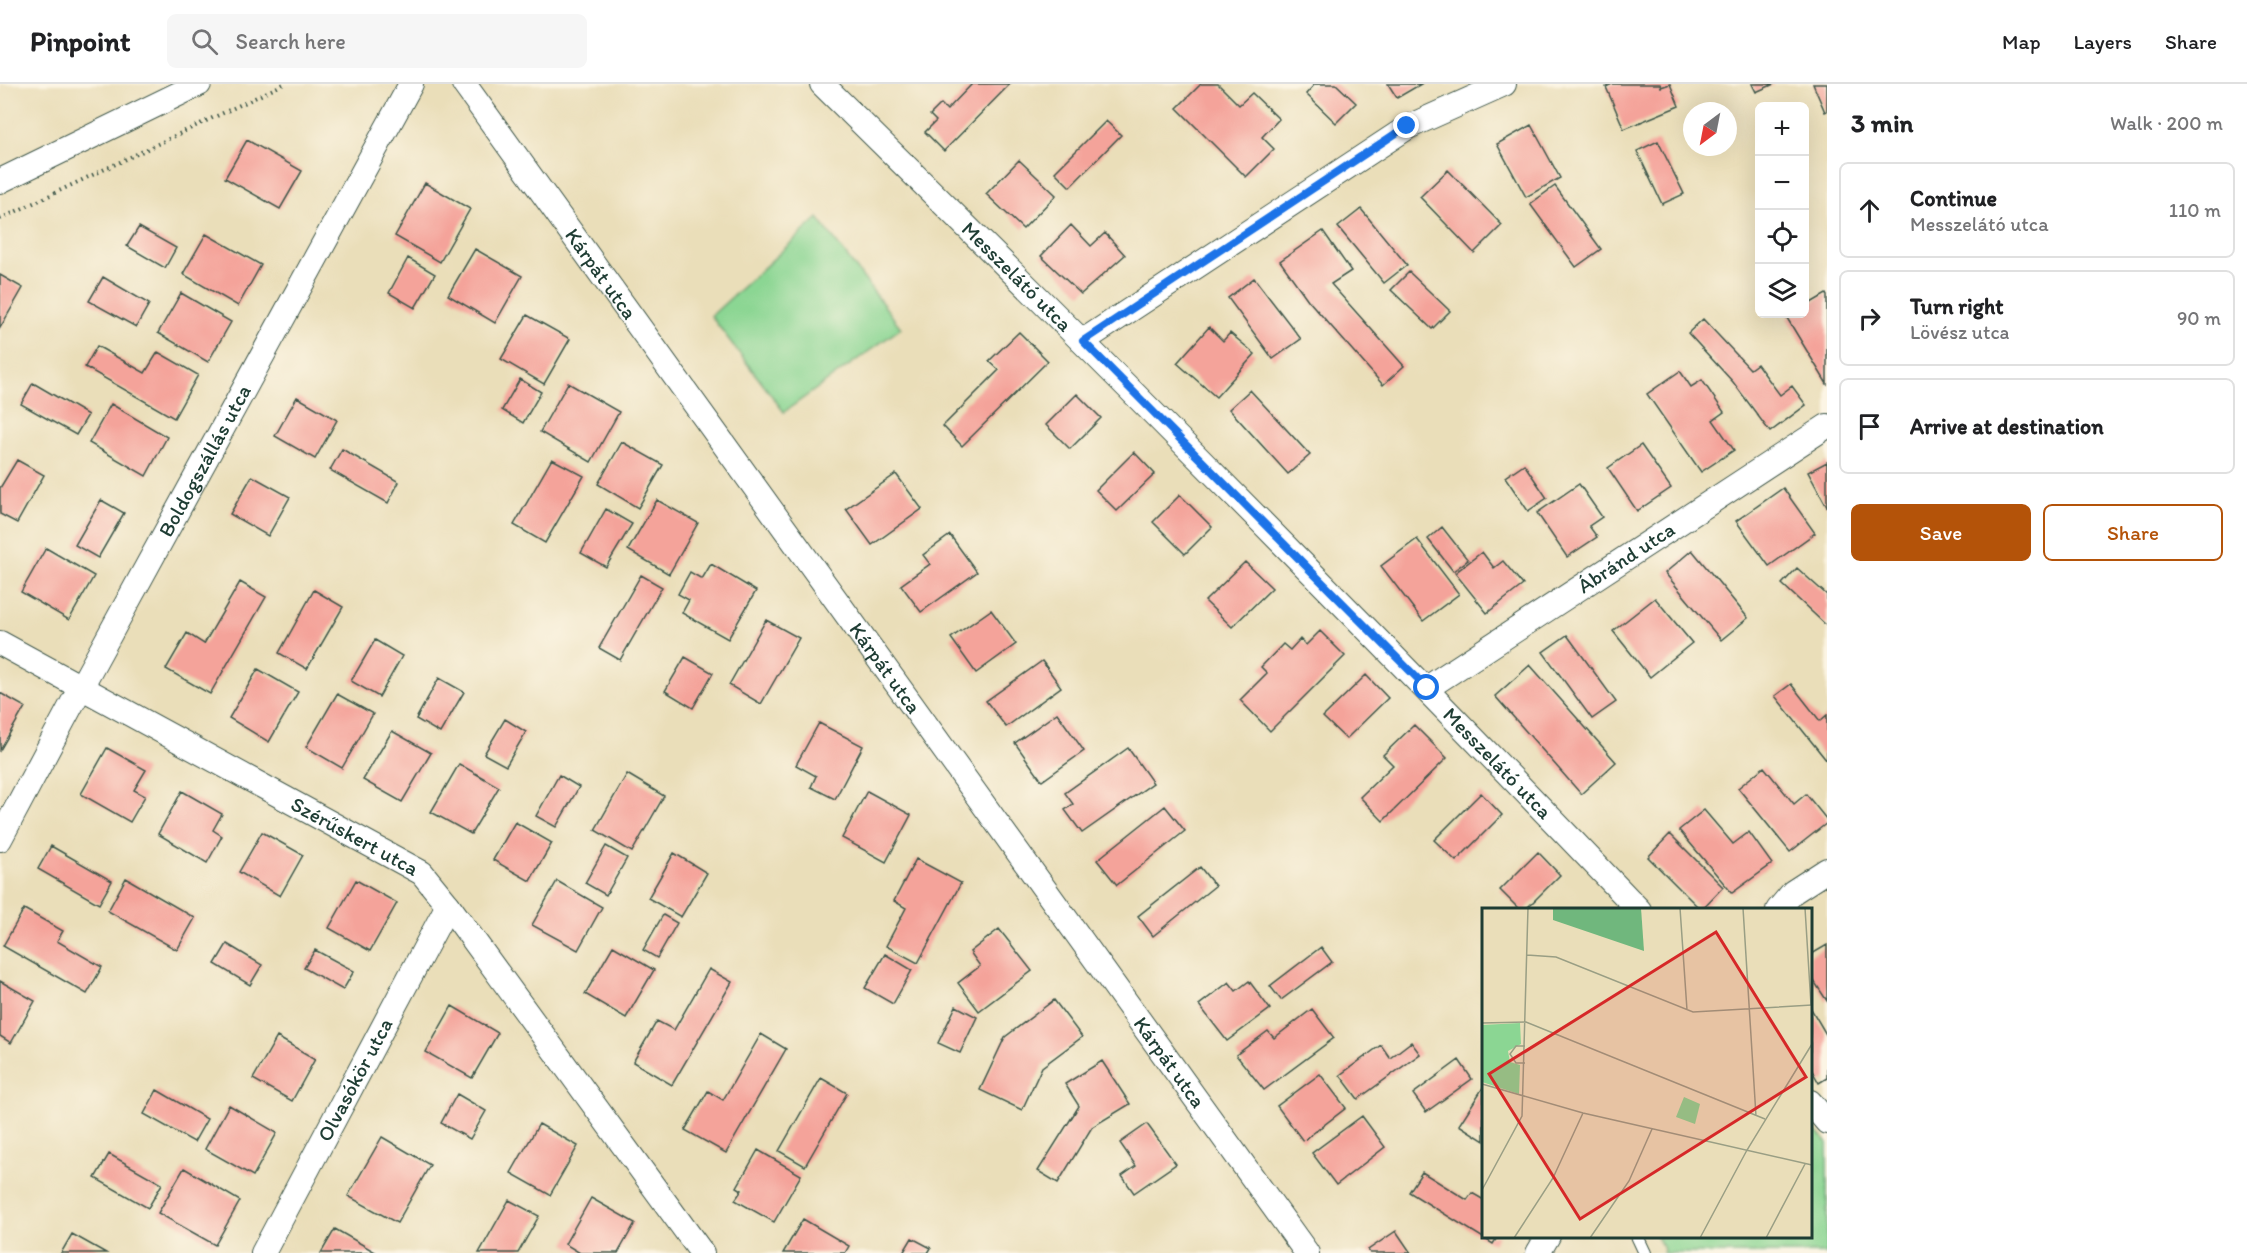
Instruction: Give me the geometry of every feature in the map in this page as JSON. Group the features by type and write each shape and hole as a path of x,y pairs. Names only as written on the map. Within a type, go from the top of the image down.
{"street":[{"path":"0,181 199,84"},
{"name":"Boldogszállás utca","path":"0,839 411,84"},
{"name":"Kárpát utca","path":"464,84 1307,1253"},
{"name":"Messzelátó utca","path":"822,84 1083,341 1427,688 1638,908"},
{"path":"1083,341 1407,126 1504,84"},
{"name":"Ábránd utca","path":"1427,688 1827,426"},
{"name":"Szérűskert utca","path":"0,643 422,873 448,905 702,1253"},
{"path":"1779,908 1793,892 1827,870"},
{"name":"Olvasókör utca","path":"263,1253 448,905"},
{"path":"1812,1104 1827,1122"},
{"path":"1538,1253 1547,1238"}],"lane":[{"path":"1638,1238 1645,1253"}],"path":[{"path":"0,219 284,84"}],"green space":[{"path":"818,218 901,328 784,412 711,316"},
{"path":"1812,1125 1827,1143 1827,1253 1663,1253 1664,1249 1658,1238 1812,1238"}],"building":[{"path":"972,84 1010,84 944,151 925,132 936,121 930,115 941,104 947,110"},
{"path":"1201,84 1218,84 1239,105 1252,93 1279,119 1262,137 1274,149 1246,177 1177,108"},
{"path":"1315,84 1336,84 1356,103 1336,123 1306,94"},
{"path":"1388,84 1421,84 1397,98"},
{"path":"1612,84 1660,84 1661,87 1670,84 1679,106 1624,129 1606,87"},
{"path":"1752,84 1774,84 1756,92"},
{"path":"1813,84 1827,84 1827,111 1825,112"},
{"path":"1106,121 1121,135 1070,187 1055,172"},
{"path":"1531,125 1560,178 1526,197 1497,144"},
{"path":"247,140 302,171 280,209 225,178"},
{"path":"1658,141 1684,194 1662,204 1637,151"},
{"path":"1019,160 1056,195 1023,229 986,194"},
{"path":"1448,170 1502,225 1474,253 1420,197"},
{"path":"425,183 470,209 440,262 395,236"},
{"path":"1555,186 1601,249 1576,267 1530,204"},
{"path":"1361,209 1407,265 1384,283 1338,227"},
{"path":"1071,225 1091,246 1105,233 1125,255 1081,294 1041,256"},
{"path":"139,227 176,248 165,268 127,246"},
{"path":"1323,231 1351,271 1331,284 1404,366 1383,385 1308,300 1280,261"},
{"path":"206,234 261,265 238,306 183,274"},
{"path":"475,249 522,276 495,323 448,295"},
{"path":"408,258 435,274 415,308 389,293"},
{"path":"1409,272 1450,311 1432,329 1391,290"},
{"path":"0,275 23,288 0,328"},
{"path":"103,277 149,304 136,327 89,301"},
{"path":"1254,278 1301,339 1273,359 1228,298"},
{"path":"181,293 231,322 208,362 158,333"},
{"path":"1826,294 1827,384 1787,318 1809,318 1809,304"},
{"path":"527,315 570,339 544,384 501,359"},
{"path":"1703,319 1750,369 1757,364 1780,395 1792,386 1806,405 1770,432 1733,382 1688,333"},
{"path":"1209,327 1223,341 1230,333 1255,354 1216,397 1177,363"},
{"path":"1019,332 1048,361 962,446 943,426 999,370 989,361"},
{"path":"97,346 145,373 158,352 198,375 174,418 85,367"},
{"path":"1680,371 1691,387 1702,380 1724,412 1713,420 1734,450 1701,472 1647,394"},
{"path":"520,379 541,392 523,423 502,410"},
{"path":"33,383 88,415 76,435 21,404"},
{"path":"568,383 619,412 591,462 540,432"},
{"path":"1250,390 1310,455 1288,474 1229,409"},
{"path":"1077,394 1101,418 1070,449 1046,425"},
{"path":"297,397 337,420 315,459 275,436"},
{"path":"111,404 167,437 146,476 89,443"},
{"path":"622,442 663,465 638,508 598,484"},
{"path":"1641,445 1671,488 1637,511 1608,468"},
{"path":"342,449 399,482 388,503 330,470"},
{"path":"1134,452 1155,474 1117,511 1096,490"},
{"path":"552,459 584,476 545,543 514,525"},
{"path":"17,460 44,475 17,523 0,514 0,488"},
{"path":"1827,462 1827,507 1808,472"},
{"path":"1524,464 1547,498 1528,511 1505,477"},
{"path":"896,474 922,509 872,545 846,509"},
{"path":"252,476 290,497 268,536 230,514"},
{"path":"1579,484 1602,517 1589,526 1597,537 1567,557 1537,513"},
{"path":"1783,488 1815,533 1769,566 1736,521"},
{"path":"1180,495 1212,527 1185,554 1153,522"},
{"path":"101,500 124,513 98,558 75,545"},
{"path":"657,500 698,523 669,574 628,550"},
{"path":"606,509 632,524 606,567 581,553"},
{"path":"1442,527 1468,560 1453,571 1428,539"},
{"path":"950,535 977,572 921,612 901,585 930,564 923,555"},
{"path":"1417,539 1459,594 1423,621 1381,566"},
{"path":"46,548 94,576 69,620 21,592"},
{"path":"1692,550 1748,618 1721,640 1665,573"},
{"path":"1482,552 1494,568 1503,561 1523,585 1487,613 1455,573"},
{"path":"1245,562 1272,588 1232,627 1205,601"},
{"path":"711,564 756,591 728,639 682,613 689,600 678,594 690,572 702,579"},
{"path":"1797,568 1827,595 1827,626 1782,584"},
{"path":"641,575 662,587 620,660 599,648"},
{"path":"240,582 266,597 210,694 166,669 187,633 204,644"},
{"path":"314,590 343,607 307,669 279,653"},
{"path":"1655,598 1692,643 1650,677 1613,631"},
{"path":"991,610 1016,644 976,673 951,638"},
{"path":"766,620 799,638 761,704 729,685"},
{"path":"1320,631 1345,656 1270,731 1240,700 1267,673 1261,667 1283,644 1290,650 1300,639 1306,645"},
{"path":"1567,635 1616,702 1592,719 1543,652"},
{"path":"375,640 402,656 379,697 351,681"},
{"path":"685,657 713,673 693,708 665,691"},
{"path":"1042,661 1061,687 1006,727 986,701"},
{"path":"1530,665 1616,762 1581,794 1495,696"},
{"path":"258,669 298,692 269,742 229,718"},
{"path":"1366,675 1388,698 1346,739 1323,717"},
{"path":"439,678 464,692 440,733 416,719"},
{"path":"1791,684 1820,721 1827,715 1827,761 1775,696"},
{"path":"0,693 25,707 0,750"},
{"path":"337,694 373,714 342,768 306,747"},
{"path":"1057,713 1084,751 1042,781 1015,743"},
{"path":"505,719 526,732 506,766 484,754"},
{"path":"819,723 863,746 835,799 811,787 816,776 796,765"},
{"path":"1414,725 1447,758 1383,821 1360,797 1393,765 1383,755"},
{"path":"392,731 431,753 402,802 363,780"},
{"path":"107,748 146,770 134,790 145,796 130,822 81,794"},
{"path":"1128,748 1153,783 1082,833 1065,810 1073,804 1065,793"},
{"path":"459,764 499,787 471,834 431,812"},
{"path":"1764,767 1794,804 1806,794 1827,820 1827,823 1790,852 1738,788"},
{"path":"627,774 664,796 632,852 595,830"},
{"path":"559,775 579,787 556,827 536,816"},
{"path":"182,791 222,814 213,830 222,836 207,863 158,834"},
{"path":"867,791 911,815 886,862 842,838"},
{"path":"1481,793 1502,815 1456,861 1434,840"},
{"path":"1165,806 1185,831 1117,885 1097,860"},
{"path":"1704,810 1733,844 1749,832 1772,864 1732,893 1679,830"},
{"path":"515,822 552,843 530,881 493,860"},
{"path":"262,832 303,855 280,896 239,872"},
{"path":"1670,834 1723,887 1703,908 1699,908 1648,857"},
{"path":"51,846 112,881 99,904 38,869"},
{"path":"606,846 627,858 606,895 585,883"},
{"path":"1538,852 1560,875 1527,908 1518,908 1500,890"},
{"path":"674,853 707,873 681,917 648,898"},
{"path":"916,859 961,883 918,963 886,946 906,908 894,901"},
{"path":"1200,867 1215,886 1153,936 1138,916"},
{"path":"126,878 195,918 177,950 108,911"},
{"path":"356,880 397,903 370,951 329,928"},
{"path":"557,881 602,907 578,950 532,925"},
{"path":"24,909 63,931 57,941 102,967 87,994 3,946"},
{"path":"663,915 677,923 657,958 643,950"},
{"path":"999,929 1032,971 979,1011 958,983 980,966 970,952"},
{"path":"227,944 262,965 250,985 215,964"},
{"path":"1827,945 1827,1001 1812,978 1812,954"},
{"path":"613,946 654,970 626,1018 585,994"},
{"path":"1321,947 1332,962 1281,1000 1270,986"},
{"path":"315,950 354,971 343,990 304,968"},
{"path":"885,954 912,970 893,1004 865,988"},
{"path":"709,969 732,982 672,1085 633,1062 657,1021 674,1030"},
{"path":"0,981 35,1001 11,1043 0,1036"},
{"path":"1249,981 1270,1009 1227,1041 1199,1005 1229,982 1236,991"},
{"path":"1054,1000 1082,1037 1042,1067 1022,1110 980,1090 1005,1037"},
{"path":"452,1006 498,1033 472,1078 426,1052"},
{"path":"956,1006 977,1017 960,1053 938,1043"},
{"path":"1312,1009 1334,1038 1264,1090 1236,1055 1268,1031 1274,1038"},
{"path":"1812,1010 1827,1036 1827,1078 1819,1083 1812,1071"},
{"path":"761,1034 786,1049 726,1153 685,1130 708,1091 723,1100"},
{"path":"277,1037 315,1059 292,1101 253,1079"},
{"path":"1411,1042 1420,1054 1358,1099 1340,1075 1381,1045 1390,1058"},
{"path":"1459,1060 1472,1079 1426,1112 1413,1094"},
{"path":"1102,1061 1130,1104 1092,1127 1058,1183 1038,1171 1079,1106 1065,1084"},
{"path":"1320,1074 1346,1108 1303,1141 1277,1106"},
{"path":"821,1078 847,1093 805,1166 779,1151"},
{"path":"1482,1089 1482,1140 1459,1125"},
{"path":"157,1090 207,1119 194,1142 144,1114"},
{"path":"457,1094 486,1111 470,1139 441,1123"},
{"path":"229,1105 277,1133 253,1176 205,1149"},
{"path":"1362,1116 1385,1147 1336,1185 1312,1153"},
{"path":"539,1124 578,1146 550,1195 511,1173"},
{"path":"1147,1124 1176,1164 1134,1193 1122,1176 1136,1166 1120,1143"},
{"path":"382,1137 430,1165 397,1223 348,1196"},
{"path":"758,1150 801,1175 774,1222 735,1200 742,1190 737,1187"},
{"path":"109,1154 162,1184 148,1208 95,1178"},
{"path":"184,1168 240,1201 215,1245 158,1213"},
{"path":"1422,1172 1467,1200 1472,1193 1482,1199 1482,1237 1409,1192"},
{"path":"591,1198 635,1223 618,1253 580,1253 565,1244"},
{"path":"509,1200 539,1216 518,1253 479,1253"},
{"path":"803,1219 849,1246 845,1253 783,1253"},
{"path":"335,1229 377,1253 321,1253"},
{"path":"1396,1231 1411,1253 1370,1253 1368,1250"},
{"path":"72,1234 106,1253 61,1253"},
{"path":"912,1238 931,1248 928,1253 903,1253"},
{"path":"1483,1238 1497,1238 1493,1244"}],"route":[{"path":"1407,126 1083,341 1427,688"}]}
